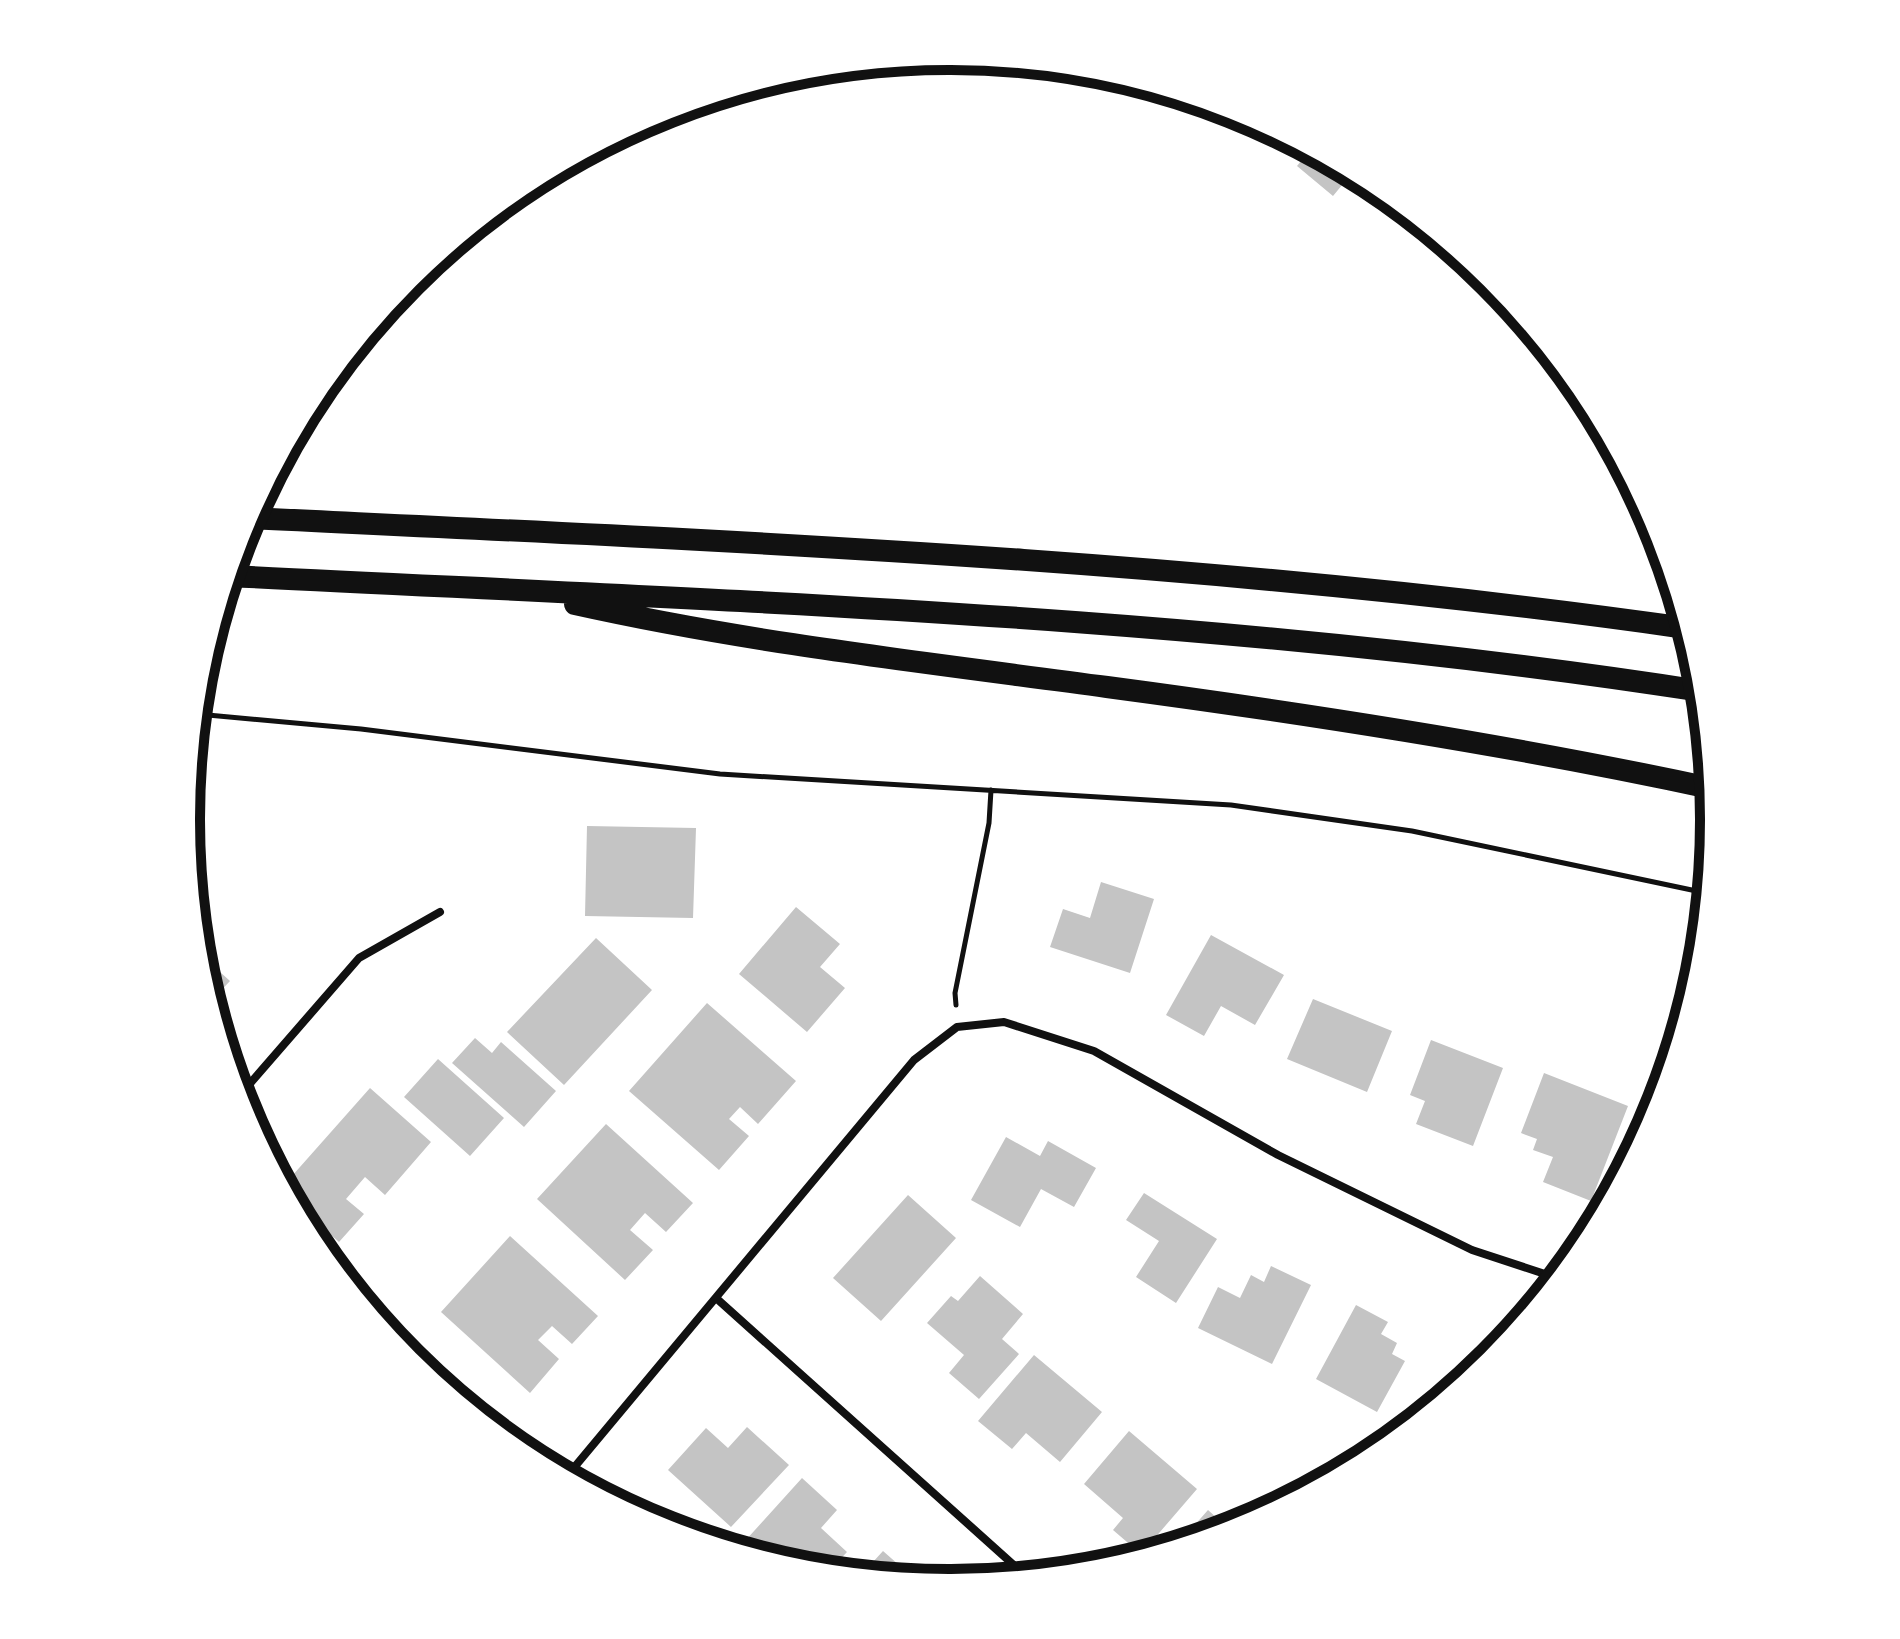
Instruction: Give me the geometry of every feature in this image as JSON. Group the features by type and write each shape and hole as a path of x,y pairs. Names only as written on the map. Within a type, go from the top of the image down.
{"highway":[{"path":"264,519 892,549 1098,564 1440,596 1674,626"},
{"path":"241,577 1000,616 1207,632 1489,662 1688,689"},
{"path":"515,591 623,615 806,646 1377,725 1505,746 1699,786"}],"street":[{"path":"249,1084 359,958 440,912"},
{"path":"574,1468 914,1060 957,1027 1004,1022 1094,1051 1292,1162 1472,1250 1546,1274"},
{"path":"716,1298 1015,1566"}],"path":[{"path":"208,715 361,729 720,774 1231,805 1412,831 1696,891"},
{"path":"957,1027 955,993 989,823 991,790"}],"building":[{"path":"1303,159 1344,182 1333,196 1297,166"},
{"path":"587,826 696,828 693,918 585,916"},
{"path":"1101,882 1154,899 1130,973 1050,947 1063,909 1090,918"},
{"path":"796,907 840,944 820,967 845,988 807,1032 739,974"},
{"path":"1211,935 1284,975 1255,1025 1221,1006 1204,1036 1166,1015"},
{"path":"596,938 652,990 564,1085 507,1032"},
{"path":"215,968 230,981 221,991"},
{"path":"1313,999 1392,1031 1367,1092 1287,1059"},
{"path":"707,1003 796,1081 758,1124 740,1107 729,1119 749,1136 719,1170 629,1091"},
{"path":"475,1038 492,1053 501,1042 556,1091 524,1127 452,1063"},
{"path":"1431,1040 1503,1068 1473,1146 1416,1124 1425,1101 1410,1095"},
{"path":"438,1059 504,1118 470,1156 404,1097"},
{"path":"1544,1073 1628,1106 1591,1201 1543,1182 1553,1157 1533,1150 1537,1139 1521,1133"},
{"path":"370,1088 431,1142 385,1195 365,1177 346,1199 364,1214 339,1242 320,1225 292,1176"},
{"path":"606,1124 693,1203 666,1232 645,1213 630,1230 653,1250 625,1280 537,1199"},
{"path":"1006,1137 1040,1156 1048,1141 1096,1168 1074,1207 1041,1189 1020,1227 971,1200"},
{"path":"1144,1193 1217,1239 1176,1303 1136,1277 1159,1241 1126,1220"},
{"path":"908,1195 956,1238 881,1321 833,1278"},
{"path":"510,1236 598,1316 572,1344 552,1326 538,1340 559,1359 530,1393 441,1312"},
{"path":"1271,1266 1311,1285 1272,1364 1198,1328 1218,1287 1240,1298 1251,1275 1264,1282"},
{"path":"980,1276 1023,1314 1002,1339 1019,1354 979,1399 949,1373 964,1355 927,1323 951,1296 958,1301"},
{"path":"1356,1305 1388,1322 1381,1334 1397,1343 1392,1354 1405,1361 1377,1412 1316,1379"},
{"path":"419,1344 500,1418 456,1383 417,1346"},
{"path":"1034,1355 1102,1412 1060,1462 1026,1433 1012,1449 978,1421"},
{"path":"747,1427 789,1465 731,1527 668,1470 706,1428 728,1448"},
{"path":"1129,1431 1197,1489 1153,1540 1132,1546 1113,1530 1123,1518 1084,1484"},
{"path":"802,1478 837,1510 821,1528 847,1552 839,1561 746,1540"},
{"path":"1208,1510 1218,1519 1191,1529"},
{"path":"883,1551 901,1567 901,1567 871,1565"}]}
